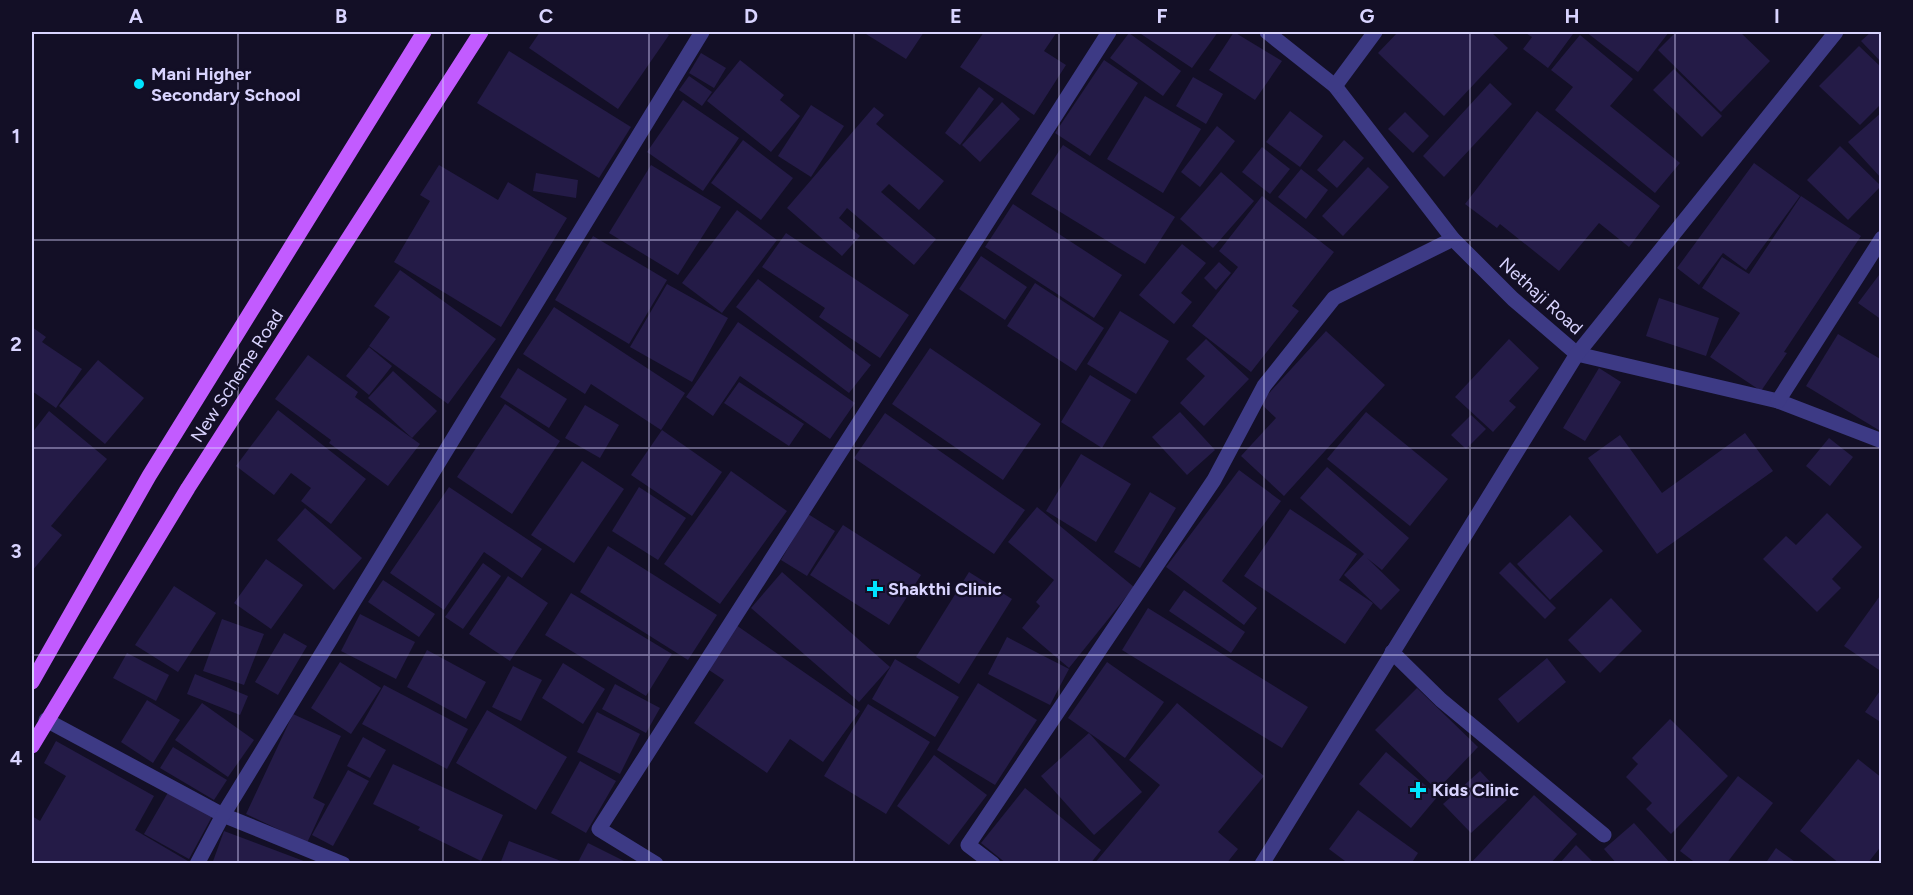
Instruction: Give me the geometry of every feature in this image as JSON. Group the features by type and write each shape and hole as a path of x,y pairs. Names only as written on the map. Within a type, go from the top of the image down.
{"main road":[{"name":"New Scheme Road","path":"32,682 149,476 424,32"},
{"name":"New Scheme Road","path":"32,746 188,488 481,32"}],"street":[{"path":"197,864 223,815 702,32"},
{"path":"656,864 599,829 1109,32"},
{"name":"Nethaji Road","path":"1267,32 1335,86 1454,238 1513,299 1577,354 1778,401 1881,441"},
{"path":"1335,86 1375,32"},
{"path":"1262,864 1577,354 1836,32"},
{"path":"993,864 968,845 1214,480 1264,386 1334,298 1454,238"},
{"path":"1778,401 1881,238"},
{"path":"1392,652 1441,700 1604,835"},
{"path":"46,720 223,815 344,864"}],"building":[{"path":"540,32 664,32 669,35 618,109 529,48"},
{"path":"868,32 924,32 906,59 866,34"},
{"path":"984,32 1057,32 1044,51 1066,65 1034,115 960,67"},
{"path":"1138,32 1218,32 1192,68"},
{"path":"1234,32 1282,61 1255,100 1209,70"},
{"path":"1398,32 1491,32 1508,48 1444,116 1378,53"},
{"path":"1524,32 1570,32 1573,34 1548,68 1523,49 1532,37"},
{"path":"1586,32 1669,32 1638,72"},
{"path":"1676,32 1740,32 1770,61 1721,112 1658,50"},
{"path":"1871,32 1882,32 1882,63 1861,41"},
{"path":"1129,33 1181,71 1163,96 1110,58"},
{"path":"1580,35 1633,79 1610,106 1680,163 1655,193 1555,110 1573,87 1551,70"},
{"path":"1859,46 1882,68 1882,103 1860,125 1819,86"},
{"path":"509,51 631,127 599,178 477,103"},
{"path":"701,53 726,68 714,88 689,73"},
{"path":"740,60 784,95 780,100 800,116 771,152 707,101"},
{"path":"1104,60 1138,83 1090,156 1055,133"},
{"path":"1674,69 1722,116 1702,137 1653,90"},
{"path":"689,76 712,92 702,106 679,90"},
{"path":"1193,77 1223,94 1206,124 1176,106"},
{"path":"1490,83 1512,104 1444,177 1423,156"},
{"path":"979,87 994,99 960,145 945,133"},
{"path":"1145,96 1201,129 1163,193 1107,159"},
{"path":"683,100 739,138 703,191 647,152"},
{"path":"1002,102 1020,119 980,162 962,145"},
{"path":"811,105 844,126 811,177 778,156"},
{"path":"874,107 884,115 876,124 944,181 919,210 889,184 881,192 936,239 914,265 847,208 839,218 860,236 842,256 787,208"},
{"path":"1290,111 1323,136 1300,167 1266,142"},
{"path":"1537,111 1660,206 1629,247 1599,223 1559,271 1500,224 1497,228 1465,204"},
{"path":"1405,112 1429,136 1413,153 1388,129"},
{"path":"1882,112 1882,179 1848,142"},
{"path":"1217,126 1235,141 1200,187 1181,172"},
{"path":"743,140 793,178 761,220 711,183"},
{"path":"1344,140 1364,158 1337,188 1317,170"},
{"path":"1063,145 1175,217 1145,264 1031,194"},
{"path":"1840,146 1881,186 1848,220 1807,180"},
{"path":"1262,147 1290,169 1270,194 1242,172"},
{"path":"1754,163 1800,196 1746,270 1723,253 1699,285 1677,268"},
{"path":"439,165 498,200 508,182 567,218 501,327 394,262 430,201 420,195"},
{"path":"651,165 721,207 678,275 609,233"},
{"path":"1368,167 1389,187 1343,236 1322,216"},
{"path":"1301,169 1328,190 1306,219 1278,197"},
{"path":"1221,172 1254,201 1213,248 1180,219"},
{"path":"536,173 578,180 576,198 533,191"},
{"path":"1262,196 1334,252 1292,306 1299,311 1251,372 1192,326 1238,267 1219,251"},
{"path":"1801,196 1861,236 1784,352 1787,353 1761,391 1710,357 1740,313 1702,288 1722,257 1749,274"},
{"path":"1013,204 1122,275 1094,318 985,247"},
{"path":"737,210 777,240 722,313 682,283"},
{"path":"786,233 909,315 880,358 819,317 825,308 762,267"},
{"path":"593,236 667,280 629,344 555,300"},
{"path":"1182,244 1206,263 1181,293 1192,302 1174,324 1139,295"},
{"path":"981,256 1027,287 1005,320 959,289"},
{"path":"1219,262 1231,273 1216,290 1204,278"},
{"path":"400,270 496,339 448,404 369,346 390,317 374,306"},
{"path":"1882,271 1882,320 1858,303"},
{"path":"758,279 871,365 849,393 736,307"},
{"path":"1035,283 1104,328 1076,371 1007,326"},
{"path":"667,284 728,318 692,382 630,347"},
{"path":"1659,298 1719,318 1706,356 1646,336"},
{"path":"554,307 685,393 661,430 591,384 585,394 523,354"},
{"path":"1120,311 1169,341 1136,394 1087,364"},
{"path":"738,322 855,403 830,439 740,376 713,416 686,397"},
{"path":"32,327 46,337 42,342 82,369 56,408 32,391"},
{"path":"1326,331 1385,385 1284,496 1241,456 1276,418 1260,403"},
{"path":"1838,334 1882,360 1882,432 1806,386"},
{"path":"1206,339 1249,379 1204,426 1180,403 1205,376 1186,359"},
{"path":"1509,339 1539,368 1509,401 1516,407 1493,432 1455,397"},
{"path":"369,347 392,366 369,395 346,376"},
{"path":"930,348 1041,424 1003,480 892,404"},
{"path":"308,355 358,392 355,397 420,444 388,486 329,443 331,440 275,399"},
{"path":"98,360 144,398 105,444 59,406"},
{"path":"518,368 567,399 549,428 500,397"},
{"path":"1599,368 1621,382 1585,441 1563,428"},
{"path":"393,371 437,411 412,438 368,398"},
{"path":"1090,375 1131,400 1102,448 1061,422"},
{"path":"739,382 804,424 789,446 724,403"},
{"path":"505,404 560,441 512,514 457,477"},
{"path":"585,405 619,425 600,458 565,438"},
{"path":"278,410 366,479 331,524 301,501 311,488 291,473 274,495 236,466"},
{"path":"49,411 107,459 51,526 62,535 32,571 32,433"},
{"path":"1180,412 1215,450 1187,475 1152,437"},
{"path":"1366,412 1448,479 1410,526 1327,459"},
{"path":"885,413 1025,510 994,554 854,458"},
{"path":"1471,415 1486,429 1466,449 1451,435"},
{"path":"662,430 722,472 692,516 631,475"},
{"path":"1745,433 1773,471 1657,554 1588,458 1620,435 1662,493"},
{"path":"1829,438 1853,457 1830,486 1806,466"},
{"path":"1081,454 1131,484 1096,542 1046,511"},
{"path":"582,461 624,489 574,563 531,535"},
{"path":"1327,467 1409,538 1382,570 1367,558 1400,590 1381,610 1344,575 1364,554 1300,498"},
{"path":"1239,470 1281,501 1222,581 1257,608 1244,625 1166,567"},
{"path":"731,471 787,511 720,604 664,564"},
{"path":"449,487 542,549 522,578 484,552 444,610 390,573"},
{"path":"639,487 686,518 658,560 612,531"},
{"path":"1150,492 1176,508 1140,568 1114,552"},
{"path":"1037,507 1134,587 1069,668 1022,628 1040,606 1036,602 1054,580 1008,542"},
{"path":"305,508 362,558 334,590 277,540"},
{"path":"1290,509 1357,554 1339,580 1373,603 1345,644 1244,576"},
{"path":"1827,513 1862,547 1832,579 1841,588 1817,612 1763,559 1786,536 1796,545"},
{"path":"808,514 835,531 807,576 781,560"},
{"path":"1570,515 1603,551 1550,600 1517,564"},
{"path":"843,525 921,575 889,625 810,575"},
{"path":"608,546 717,615 688,660 580,592"},
{"path":"266,559 303,585 271,629 234,603"},
{"path":"1510,562 1556,608 1545,619 1499,573"},
{"path":"483,563 501,576 463,629 445,617"},
{"path":"782,572 890,667 859,702 751,608"},
{"path":"969,572 1012,599 959,684 916,657"},
{"path":"508,576 548,603 510,661 469,634"},
{"path":"383,580 435,614 419,637 368,602"},
{"path":"174,586 216,613 178,672 135,645"},
{"path":"1184,590 1245,632 1231,653 1169,611"},
{"path":"571,593 672,654 646,696 545,635"},
{"path":"1882,593 1882,672 1844,646"},
{"path":"1611,598 1642,631 1600,673 1568,640"},
{"path":"1148,608 1308,707 1282,748 1122,650"},
{"path":"360,614 415,642 396,679 341,651"},
{"path":"222,619 264,634 244,685 203,671"},
{"path":"736,625 860,711 823,762 790,739 767,773 694,723 724,680 706,668"},
{"path":"284,633 307,646 278,695 255,682"},
{"path":"1007,637 1069,669 1050,705 988,674"},
{"path":"427,650 486,682 466,719 407,687"},
{"path":"127,653 169,675 156,701 113,678"},
{"path":"1547,658 1566,682 1518,723 1498,699"},
{"path":"895,659 959,697 935,737 872,699"},
{"path":"340,662 381,688 351,734 311,708"},
{"path":"1107,662 1164,702 1125,758 1068,718"},
{"path":"563,663 605,689 583,724 542,698"},
{"path":"513,666 542,680 521,721 492,707"},
{"path":"195,674 248,696 240,715 187,694"},
{"path":"978,683 1037,720 995,785 937,750"},
{"path":"615,684 660,708 646,733 602,709"},
{"path":"384,685 468,729 447,769 362,724"},
{"path":"1417,688 1478,747 1437,790 1375,730"},
{"path":"1882,688 1882,723 1865,712"},
{"path":"147,700 180,720 153,763 121,742"},
{"path":"202,703 254,740 228,777 175,740"},
{"path":"1177,703 1264,776 1218,832 1238,849 1226,864 1094,864 1160,785 1129,760"},
{"path":"868,704 930,742 886,814 824,776"},
{"path":"487,710 567,757 536,810 456,763"},
{"path":"597,712 640,734 620,774 577,752"},
{"path":"293,714 341,736 313,798 325,804 307,843 246,814"},
{"path":"1670,719 1728,776 1671,834 1646,809 1652,803 1626,777 1638,764 1632,758"},
{"path":"1089,733 1142,792 1094,835 1041,776"},
{"path":"363,737 386,750 370,778 347,766"},
{"path":"56,741 154,796 135,830 193,864 32,864 32,816 40,821 66,776 44,763"},
{"path":"173,747 227,780 214,800 160,768"},
{"path":"1386,752 1438,796 1411,828 1359,784"},
{"path":"934,755 987,795 949,845 897,806"},
{"path":"1858,759 1882,778 1882,845 1867,864 1840,864 1800,831"},
{"path":"580,761 616,781 586,833 551,813"},
{"path":"393,764 503,815 481,861 418,830 420,827 373,804"},
{"path":"348,770 369,781 333,846 312,835"},
{"path":"1480,771 1507,800 1471,833 1443,804"},
{"path":"1738,776 1773,803 1726,864 1697,864 1680,851"},
{"path":"1025,788 1101,850 1090,864 1007,864 981,843"},
{"path":"170,789 214,813 189,859 144,834"},
{"path":"1534,795 1577,834 1550,864 1470,864"},
{"path":"1358,810 1418,853 1411,864 1349,864 1329,849"},
{"path":"1634,823 1671,864 1617,864 1604,849"},
{"path":"224,831 309,863 309,864 212,864"},
{"path":"509,841 561,861 560,864 500,864"},
{"path":"588,843 630,864 577,864"},
{"path":"1576,845 1595,864 1559,864"},
{"path":"1776,848 1798,864 1765,864"}],"place":[{"name":"Mani Higher Secondary School","path":"139,84"},
{"name":"Shakthi Clinic","path":"875,589"},
{"name":"Kids Clinic","path":"1418,790"}]}
